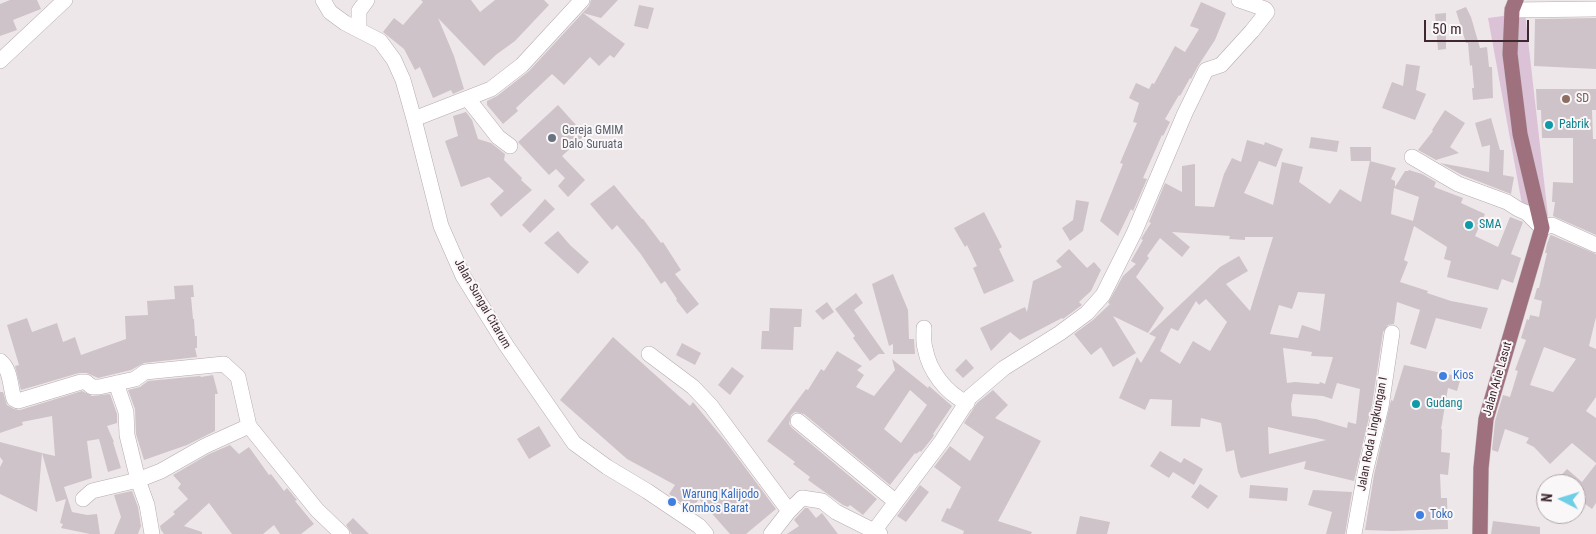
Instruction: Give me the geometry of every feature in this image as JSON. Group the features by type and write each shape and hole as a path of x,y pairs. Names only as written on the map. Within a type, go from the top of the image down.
{"main road":[{"name":"Jalan Arie Lasut","path":"1480,534 1481,468 1486,419 1542,228 1520,134 1510,54 1514,5"}],"street":[{"path":"0,61 65,0"},
{"name":"Jalan Sungai Citarum","path":"323,0 330,12 380,41 394,60 403,80 441,226 463,276 506,345 574,443 607,467 698,526 706,534"},
{"path":"359,28 359,11 367,0"},
{"path":"414,119 491,89 522,65 582,0"},
{"path":"772,534 789,511 802,498 822,501 836,512 877,533 896,502 941,442 970,397 1004,368 1060,333 1087,313 1104,294 1134,233 1185,113 1206,70 1221,65 1252,31 1266,12 1265,8 1239,0"},
{"path":"1514,5 1596,9"},
{"path":"468,99 498,137 510,146"},
{"path":"1412,157 1458,184 1518,208 1527,213 1542,228 1552,225 1596,245"},
{"path":"924,328 925,348 938,379 957,398 967,403"},
{"name":"Jalan Roda Lingkungan I","path":"1354,534 1365,473 1381,407 1392,333"},
{"path":"649,354 693,387 711,406 789,511"},
{"path":"0,361 7,370 14,399 18,401 82,382 86,382 92,387 99,387 135,379 145,372 224,364 238,377 249,426 317,510 342,534"},
{"path":"116,384 126,412 126,435 147,505 152,534"},
{"path":"798,422 896,502"},
{"path":"83,499 92,491 138,480 161,471 211,443 249,426"}],"shaded area":[{"path":"1525,13 1548,216 1522,204 1488,18"}],"building":[{"path":"10,0 37,0 41,9 13,20 17,30 0,36 0,4"},
{"path":"421,0 471,0 480,12 495,0 544,0 549,5 515,41 484,66 438,18 454,56 464,89 453,94 451,90 433,98 420,67 415,70 404,49 383,32 394,18 403,25 423,2"},
{"path":"591,0 618,0 601,18 583,13 625,44 614,58 610,55 599,66 590,57 564,85 552,74 516,108 518,111 503,124 487,105 487,101 497,96 529,71 589,6"},
{"path":"1201,2 1226,13 1215,40 1165,119 1170,122 1162,135 1143,178 1147,179 1133,211 1131,209 1118,236 1100,221 1123,164 1120,163 1137,123 1133,122 1139,103 1129,98 1136,83 1149,89 1152,83 1154,84 1175,46 1185,52 1199,29 1190,26"},
{"path":"639,5 654,8 648,29 634,26"},
{"path":"1466,7 1471,17 1480,48 1487,47 1489,67 1492,67 1493,98 1473,100 1472,65 1470,66 1468,43 1466,43 1456,11"},
{"path":"1446,13 1446,49 1438,50 1435,14"},
{"path":"1596,18 1596,69 1534,66 1535,19"},
{"path":"1406,64 1420,66 1416,90 1426,94 1415,120 1382,108 1392,82 1403,86"},
{"path":"1536,89 1596,89 1596,110 1592,110 1593,139 1596,139 1596,235 1553,216 1555,202 1552,202 1553,182 1573,183 1573,138 1542,138 1541,110 1537,110"},
{"name":"Gereja GMIM Dalo Suruata","path":"558,105 585,135 562,156 585,180 568,197 558,186 565,178 556,169 549,175 518,142"},
{"path":"1445,110 1465,123 1450,147 1459,153 1436,160 1418,150 1433,131"},
{"path":"466,112 472,120 478,139 491,143 505,154 504,160 532,190 501,217 490,204 504,191 489,177 461,187 445,141 458,136 453,116"},
{"path":"1491,118 1500,150 1504,150 1503,175 1514,177 1511,194 1462,175 1440,163 1489,172 1490,145 1482,147 1475,123"},
{"path":"1311,137 1339,141 1337,152 1309,148"},
{"path":"1247,140 1264,145 1265,142 1283,149 1276,167 1259,161 1244,193 1273,205 1282,162 1303,167 1299,182 1330,204 1340,189 1361,202 1370,161 1396,168 1391,179 1395,181 1395,187 1405,171 1409,170 1422,174 1436,182 1434,187 1463,198 1461,203 1485,214 1475,236 1498,247 1510,217 1523,222 1511,254 1521,258 1513,283 1502,279 1498,290 1447,277 1451,261 1444,259 1447,247 1414,226 1404,260 1408,262 1400,282 1451,301 1488,308 1481,329 1436,318 1426,349 1410,344 1420,310 1397,302 1394,324 1388,325 1383,332 1372,405 1354,481 1304,469 1306,461 1241,478 1234,450 1226,452 1221,423 1201,418 1200,427 1171,426 1172,400 1150,399 1145,410 1119,398 1137,357 1141,363 1156,337 1149,334 1220,267 1239,256 1248,271 1226,284 1250,311 1273,237 1245,237 1245,240 1229,239 1230,236 1172,232 1190,247 1182,257 1160,238 1147,256 1149,258 1136,277 1164,308 1148,333 1113,316 1136,353 1113,367 1101,347 1091,355 1074,334 1110,304 1108,303 1123,276 1136,264 1131,261 1151,223 1149,222 1165,183 1182,192 1182,166 1195,164 1195,206 1214,207 1224,174 1232,158 1241,162","holes":["1394,188 1419,197 1413,221 1391,214","1298,292 1325,294 1320,331 1302,325 1298,338 1270,334 1279,305 1292,309","1206,299 1227,322 1210,351 1193,341 1180,364 1160,351 1171,328 1178,331 1196,301 1199,305","1283,348 1312,352 1311,356 1333,357 1325,384 1320,382 1319,384 1287,383","1337,383 1360,389 1356,424 1348,422 1347,428 1316,419 1292,416 1293,394 1323,396 1332,399","1268,427 1326,440 1269,454"]},
{"path":"1350,147 1371,147 1371,161 1351,161"},
{"path":"614,185 661,243 663,242 681,270 675,274 699,304 687,314 665,281 661,284 640,253 617,225 612,230 590,204"},
{"path":"545,199 555,209 530,233 522,225"},
{"path":"1076,200 1089,202 1083,231 1070,241 1062,228 1073,220"},
{"path":"984,212 1002,247 999,249 1014,281 984,294 973,268 977,266 967,245 965,247 954,228"},
{"path":"558,231 589,262 578,274 544,243"},
{"path":"1550,236 1596,254 1596,317 1589,346 1596,349 1596,397 1586,411 1596,418 1596,463 1572,443 1550,464 1534,447 1526,443 1529,438 1505,429 1498,452 1492,450 1495,421 1503,395 1510,397 1518,371 1515,370 1526,340 1521,338 1527,319 1529,320 1530,315 1539,317 1542,301 1534,299 1537,288 1539,288","holes":["1544,347 1576,359 1553,392 1530,385"]},
{"path":"1069,249 1087,268 1094,262 1101,270 1091,291 1079,302 1082,305 1063,319 1020,340 1010,332 991,351 980,328 1025,307 1027,312 1033,281 1062,267 1056,261"},
{"path":"893,274 908,310 909,339 914,339 915,354 893,354 893,344 889,346 872,284"},
{"path":"193,285 194,297 191,297 195,336 197,336 197,348 195,348 197,357 144,363 131,370 98,378 87,373 79,373 21,390 15,366 19,365 7,325 27,318 32,332 57,323 63,342 75,337 81,355 126,339 125,316 148,315 147,301 175,299 174,286"},
{"path":"856,293 863,303 854,310 885,354 879,354 870,361 853,338 855,336 835,309"},
{"path":"827,302 834,312 823,320 815,311"},
{"path":"770,308 802,309 801,327 794,327 793,350 761,349 762,331 769,331"},
{"path":"613,337 690,406 693,402 726,442 776,509 746,534 730,534 699,499 691,510 669,494 675,485 627,459 560,400"},
{"path":"682,343 701,353 695,365 676,355"},
{"path":"837,351 862,366 857,370 864,375 856,387 874,396 895,370 892,359 928,388 929,386 952,406 933,434 933,437 921,452 915,453 890,485 804,414 795,412 791,415 789,424 792,428 877,499 863,515 850,505 848,507 843,505 808,480 810,477 793,464 795,462 767,441 806,389 808,390 821,369 824,371","holes":["910,390 927,405 901,443 884,429"]},
{"path":"966,359 974,368 963,378 955,370"},
{"path":"1404,365 1461,377 1457,391 1448,388 1441,429 1441,452 1450,453 1448,475 1440,474 1441,498 1447,498 1448,529 1365,530 1374,475 1391,400 1393,401"},
{"path":"732,367 744,376 730,395 718,385"},
{"path":"213,375 218,394 215,394 215,431 187,445 144,460 136,434 135,409 128,390 140,387 148,381"},
{"path":"993,390 1008,405 995,418 1041,441 998,521 1032,532 1031,534 963,534 964,531 941,521 947,508 950,509 961,487 934,467 950,446 970,461 984,437 964,423 977,403"},
{"path":"82,391 92,396 110,394 117,414 117,423 107,426 114,442 121,468 108,472 99,439 87,441 92,478 64,487 72,512 87,515 97,514 100,534 90,534 61,528 63,524 60,523 66,499 56,502 42,453 55,456 52,416 22,422 23,425 0,433 0,392 3,392 7,405 20,410"},
{"path":"539,426 551,446 529,459 517,439"},
{"path":"0,442 42,453 37,512 0,494 0,467 3,461 0,457"},
{"path":"230,445 239,454 249,447 269,475 271,474 284,491 287,488 314,524 301,534 280,534 274,525 263,534 232,534 209,503 184,526 202,532 202,534 164,534 160,526 175,514 173,512 188,499 178,488 181,484 173,475 209,454"},
{"path":"1160,451 1181,463 1184,458 1203,469 1194,485 1173,472 1169,478 1150,466"},
{"path":"1596,464 1596,503 1592,509 1586,504 1586,477"},
{"path":"1567,469 1573,474 1562,474"},
{"path":"1200,484 1218,496 1208,509 1191,497"},
{"path":"920,485 929,492 906,522 897,516"},
{"path":"1250,485 1288,488 1287,501 1249,498"},
{"path":"1313,490 1352,492 1345,534 1326,534 1332,512 1308,505"},
{"path":"132,491 138,507 141,526 138,534 114,534 121,517 114,495"},
{"path":"805,508 808,508 816,518 822,513 838,534 787,534 799,526 794,520"},
{"path":"1080,516 1110,522 1107,534 1076,534"},
{"path":"353,518 369,534 352,534 346,525"},
{"path":"1493,521 1540,527 1540,534 1491,534"}],"place":[{"name":"SD","path":"1566,99"},
{"name":"Pabrik","path":"1549,125"},
{"name":"Gereja GMIM Dalo Suruata","path":"552,138"},
{"name":"SMA","path":"1469,225"},
{"name":"Kios","path":"1443,376"},
{"name":"Gudang","path":"1416,404"},
{"name":"Warung Kalijodo Kombos Barat","path":"672,502"},
{"name":"Toko","path":"1420,515"}]}
